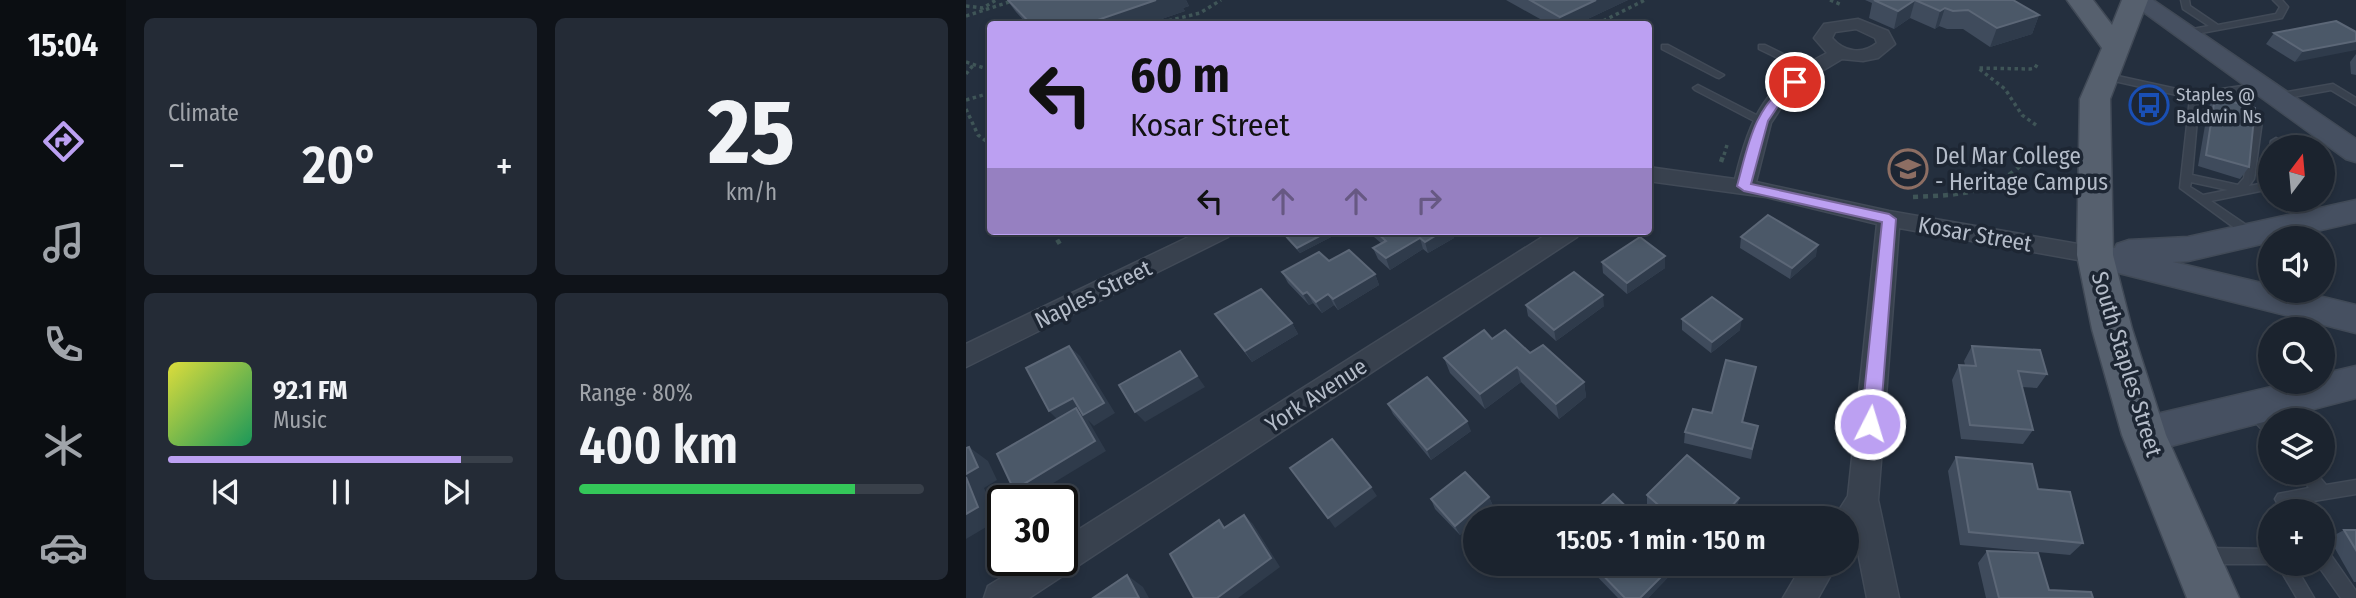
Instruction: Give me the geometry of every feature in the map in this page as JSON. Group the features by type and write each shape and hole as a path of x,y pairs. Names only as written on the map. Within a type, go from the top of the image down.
{"main road":[{"path":"2080,0 2110,61"},
{"path":"2136,0 2356,153"},
{"name":"South Staples Street","path":"2136,0 2095,99 2095,255 2112,329 2144,435 2213,598"},
{"path":"2095,255 2188,249 2356,211"},
{"path":"2095,255 2356,318"},
{"path":"2291,408 2353,387"},
{"path":"2144,435 2258,418"}],"street":[{"path":"1744,186 1761,121 1780,94 1819,63 1840,53"},
{"name":"Kosar Street","path":"1652,174 1744,186 1889,219 2095,255"},
{"path":"1883,598 1863,500 1889,219"},
{"name":"Naples Street","path":"966,356 1212,235"},
{"name":"York Avenue","path":"1078,548 1563,235"},
{"path":"1859,506 1863,500"},
{"name":"York Avenue","path":"1000,598 1034,576"},
{"path":"1799,598 1813,576"}],"lane":[{"path":"2185,0 2186,7 2216,27"},
{"path":"2185,33 2279,16 2284,7 2277,0"},
{"path":"1665,47 1719,75"},
{"path":"1762,47 1810,71"},
{"path":"2110,61 2195,96 2217,92 2333,87 2356,102"},
{"path":"1698,88 1761,121"},
{"path":"2186,177 2240,189 2249,179 2257,121 2217,92"},
{"path":"2195,96 2185,188 2251,234"},
{"path":"2200,199 2258,188"},
{"path":"2316,485 2322,492"},
{"path":"2283,499 2356,487"},
{"path":"2195,556 2258,557"},
{"path":"2335,575 2351,598"},
{"path":"2292,576 2306,598"}],"path":[{"path":"975,13 996,0"},
{"path":"966,17 1015,0"},
{"path":"1168,21 1218,5 1221,0"},
{"path":"1603,21 1645,0"},
{"path":"966,6 983,8"},
{"path":"966,62 987,69"},
{"path":"2036,125 2022,116 2005,89 1978,71 1978,68 2030,69 2035,68 2038,63"},
{"path":"966,74 974,64"},
{"path":"966,100 987,94"},
{"path":"966,109 978,135 987,142"},
{"path":"1913,197 1981,191 2015,171 2032,152"},
{"path":"1054,235 1061,246"}],"building":[{"path":"1008,0 1156,0 1095,21 1028,21"},
{"path":"1530,0 1596,0 1560,17"},
{"path":"1874,0 1915,0 1898,11"},
{"path":"1915,0 2013,0 2039,15 1997,28 1968,10 1953,11 1945,8 1940,11"},
{"path":"2336,21 2356,32 2356,41 2303,51 2274,33"},
{"path":"2215,97 2255,108 2249,167 2206,155"},
{"path":"1768,215 1818,245 1792,268 1741,237"},
{"path":"1285,235 1321,235 1297,248"},
{"path":"1379,235 1436,235 1425,242 1420,238 1386,258 1373,248 1386,241"},
{"path":"1640,237 1665,256 1627,283 1602,262"},
{"path":"1349,250 1375,274 1333,299 1328,294 1316,302 1307,292 1303,294 1282,272 1319,252 1329,261"},
{"path":"1574,272 1603,295 1554,330 1526,305"},
{"path":"1261,289 1292,323 1245,351 1215,314"},
{"path":"1712,297 1742,319 1712,342 1682,319"},
{"path":"1484,330 1492,339 1505,330 1530,353 1543,345 1584,382 1556,404 1517,367 1480,394 1444,358"},
{"path":"1069,346 1104,403 1083,415 1073,398 1049,411 1026,368"},
{"path":"1972,346 2040,350 2047,374 2018,371 2033,430 1970,425 1959,365 1976,366"},
{"path":"1180,351 1197,376 1135,412 1119,385"},
{"path":"1726,360 1756,367 1742,422 1758,426 1752,449 1685,432 1693,409 1712,413"},
{"path":"1427,377 1467,421 1427,450 1388,404"},
{"path":"1076,408 1095,441 1022,485 1012,485 997,454"},
{"path":"1332,439 1371,487 1328,518 1290,468"},
{"path":"969,447 978,467 966,474 966,448"},
{"path":"1687,455 1739,498 1732,506 1659,506 1647,495"},
{"path":"1956,457 2032,464 2038,489 2070,492 2083,543 1969,532"},
{"path":"1465,472 1489,497 1478,506 1463,506 1463,519 1455,526 1431,499"},
{"path":"966,477 978,507 966,514"},
{"path":"1613,494 1626,506 1600,506"},
{"path":"1244,515 1271,558 1217,598 1194,598 1170,554 1219,520 1224,528"},
{"path":"2344,530 2356,530 2356,550"},
{"path":"1987,551 2038,553 2049,590 2091,592 2093,598 1999,598"},
{"path":"1127,575 1139,598 1093,598"},
{"path":"1604,576 1662,576 1640,598 1625,598"}],"place":[{"name":"Staples @ Baldwin Ns","path":"2149,105"},
{"name":"Del Mar College - Heritage Campus","path":"1908,169"}],"route":[{"path":"1795,82 1780,94 1761,121 1744,186 1889,219 1870,424"}]}
